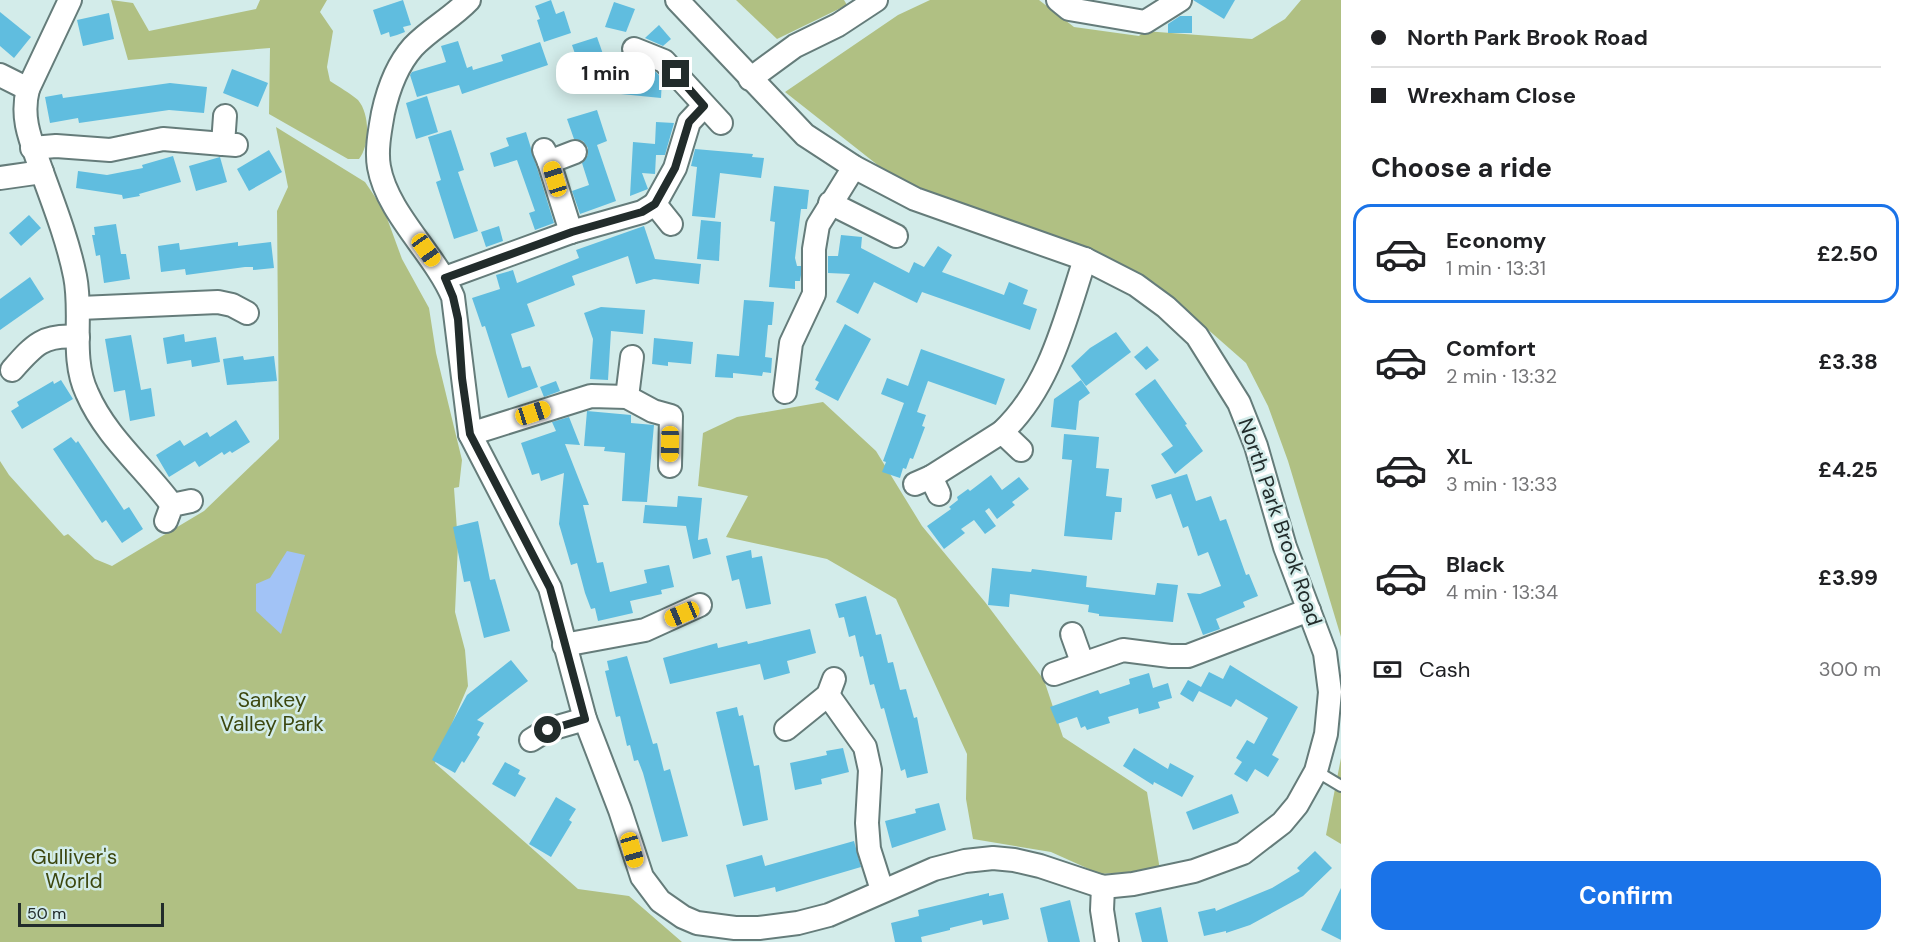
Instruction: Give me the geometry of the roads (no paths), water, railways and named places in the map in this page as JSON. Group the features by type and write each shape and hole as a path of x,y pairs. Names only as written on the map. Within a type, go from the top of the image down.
{"street":[{"path":"70,0 28,89 24,114 32,148 75,274 80,308 78,337 81,376 98,416 176,509"},
{"name":"North Park Brook Road","path":"469,0 412,48 400,66 385,105 378,143 379,167 386,189 445,278 453,297 458,319 462,378 470,434 550,588 585,719 620,810 636,864 646,883 660,901 683,917 711,926 800,933 829,915 882,890 934,868 965,861 993,858 1040,866 1103,887 1134,884 1194,871 1242,853 1282,823 1308,788 1316,771 1326,734 1330,692 1325,653 1285,547 1256,446 1239,403 1222,372 1197,336 1166,307 1136,285 1085,259 915,199 854,167 804,135 677,0"},
{"path":"750,79 795,45 838,25 876,0"},
{"path":"1058,0 1069,9 1144,22 1180,0"},
{"path":"634,49 664,61 721,123"},
{"path":"0,75 28,89"},
{"path":"445,278 572,232 642,212 655,204 675,168 689,122 704,106"},
{"path":"32,148 56,146 110,150 164,139 230,144 225,116"},
{"path":"572,232 546,155 575,152"},
{"path":"785,392 791,343 814,294 814,249 818,225 854,167"},
{"path":"0,178 42,172"},
{"path":"830,203 898,242"},
{"path":"655,204 671,224"},
{"path":"928,485 1002,432 1029,403 1039,386 1058,341 1085,259"},
{"path":"80,308 218,302 232,305 251,316"},
{"path":"12,370 27,352 50,337 78,337"},
{"path":"627,397 632,357"},
{"path":"470,434 575,400 606,395 627,397 653,411 671,416 676,471"},
{"path":"1002,432 1021,450"},
{"path":"564,645 645,630 702,602"},
{"path":"1054,674 1082,662 1123,650 1188,656 1309,610"},
{"path":"1072,634 1082,662"},
{"path":"786,729 831,687 865,747 870,770 867,823 869,849 882,890"},
{"path":"530,740 548,730 585,719"},
{"path":"1103,887 1102,910 1107,942"}],"lane":[{"path":"1316,771 1341,786"}],"water":[{"path":"287,551 305,555 281,634 256,611 256,584 270,578"}],"park label":[{"name":"Sankey Valley Park","path":"272,712"},
{"name":"Gulliver's World","path":"74,869"}]}
